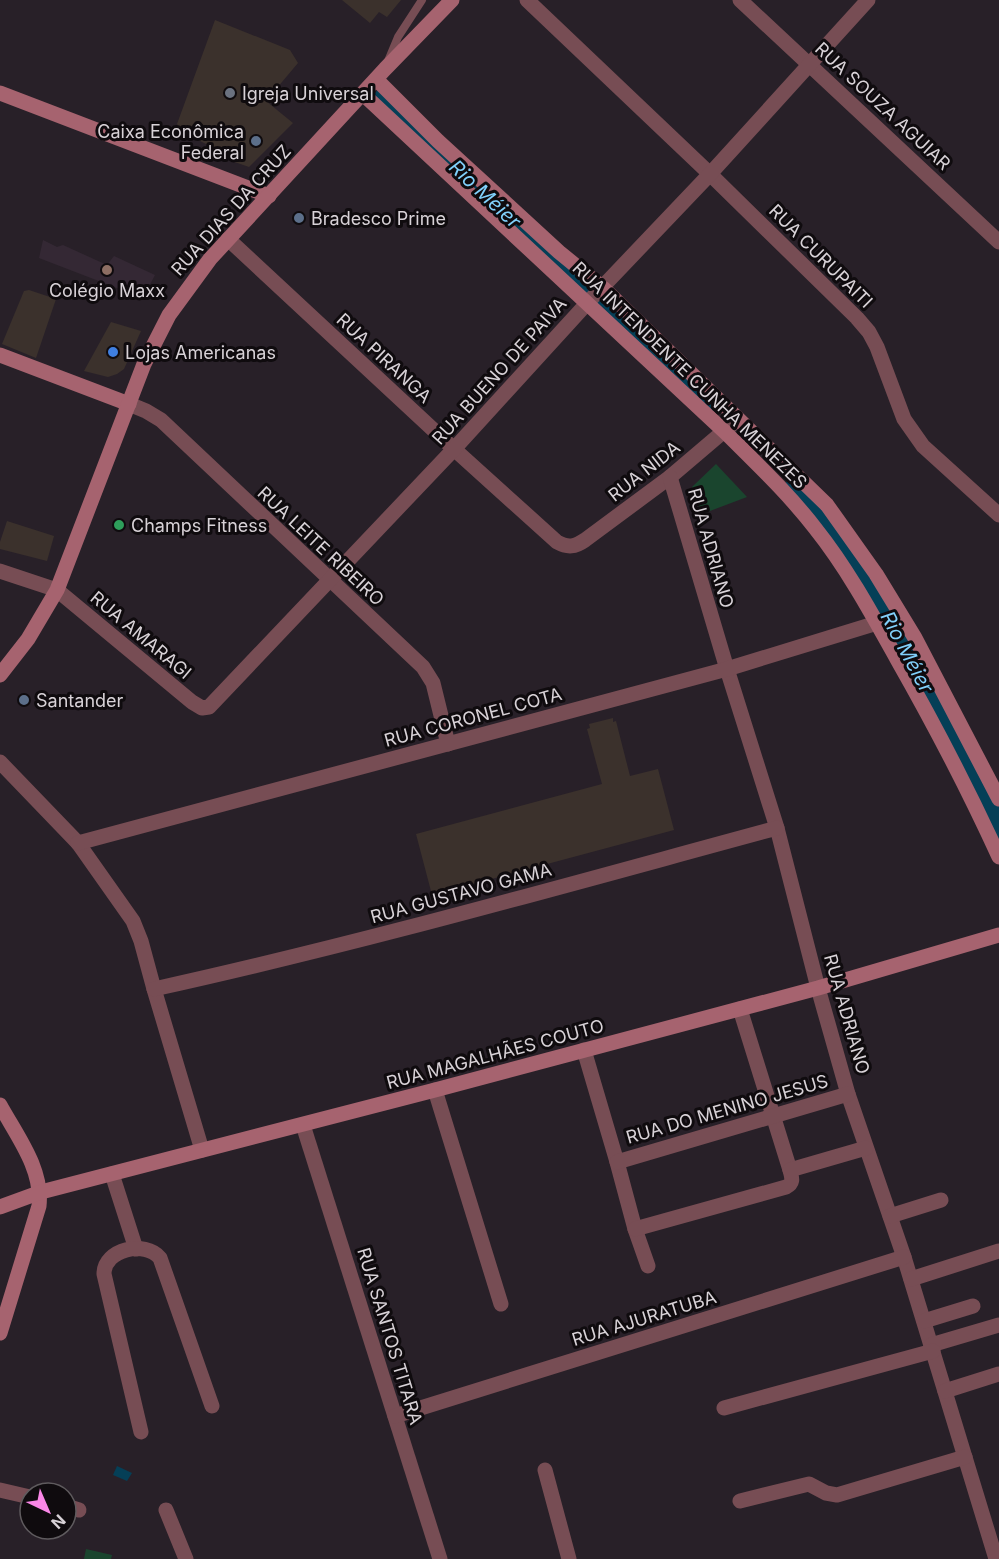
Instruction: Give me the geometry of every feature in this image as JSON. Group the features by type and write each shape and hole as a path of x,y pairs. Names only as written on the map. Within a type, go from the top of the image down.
{"street":[{"name":"RUA DIAS DA CRUZ","path":"0,675 28,639 57,590 144,364 169,315 189,285 228,239 452,0"},
{"name":"RUA CURUPAITI","path":"527,0 857,318 869,332 877,347 904,418 923,446 999,514"},
{"name":"RUA SOUZA AGUIAR","path":"741,0 999,242"},
{"name":"RUA BUENO DE PAIVA","path":"202,708 214,703 454,449 868,0"},
{"name":"RUA INTENDENTE CUNHA MENEZES","path":"381,74 454,156 559,252 594,296 805,515 850,578 877,622 948,750 999,857"},
{"path":"0,93 268,196"},
{"name":"RUA INTENDENTE CUNHA MENEZES","path":"363,94 737,420 806,483 844,526 876,574 915,638 999,799"},
{"name":"RUA PIRANGA","path":"228,239 557,542 571,547"},
{"path":"0,355 129,404"},
{"name":"RUA LEITE RIBEIRO","path":"129,404 160,420 430,676 448,744"},
{"name":"RUA NIDA","path":"571,547 585,540 670,477 737,420"},
{"name":"RUA ADRIANO","path":"670,477 726,669 777,828 848,1094 904,1257 996,1559"},
{"path":"0,571 57,590"},
{"name":"RUA AMARAGI","path":"57,590 202,708"},
{"name":"RUA CORONEL COTA","path":"78,843 726,669 877,622"},
{"path":"0,762 78,843 133,921 141,941 202,1150"},
{"name":"RUA GUSTAVO GAMA","path":"154,989 245,969 425,923 777,828"},
{"name":"RUA MAGALHÃES COUTO","path":"0,1207 41,1192 740,1009 999,935"},
{"path":"635,1229 786,1187 793,1179 740,1009"},
{"path":"584,1050 635,1229 648,1266"},
{"path":"435,1090 501,1304"},
{"name":"RUA DO MENINO JESUS","path":"617,1162 848,1094"},
{"path":"0,1105 35,1170 41,1192 39,1206 0,1333"},
{"name":"RUA SANTOS TITARA","path":"303,1125 440,1559"},
{"path":"790,1170 866,1148"},
{"path":"112,1174 136,1249"},
{"path":"890,1216 941,1200"},
{"path":"141,1432 104,1275 106,1262 114,1255 136,1249 147,1249 155,1252 163,1264 212,1406"},
{"path":"911,1279 999,1251"},
{"name":"RUA AJURATUBA","path":"394,1416 904,1257"},
{"path":"924,1321 973,1306"},
{"path":"724,1408 932,1348 999,1325"},
{"path":"945,1391 999,1374"},
{"path":"740,1502 809,1484 826,1493 837,1495 965,1457"},
{"path":"545,1470 569,1559"},
{"path":"0,1490 18,1494"},
{"path":"166,1510 186,1559"}],"lane":[{"path":"381,74 395,43 422,0"}],"shaded area":[{"name":"Colégio Maxx","path":"43,240 57,247 63,245 107,265 114,256 155,275 143,298 39,258"}],"green space":[{"path":"716,464 747,497 702,514 692,487"},
{"path":"86,1549 112,1555 111,1559 84,1559"}],"water":[{"path":"117,1466 132,1473 127,1481 113,1475"}],"building":[{"path":"342,0 401,0 387,17 379,12 370,23"},
{"name":"Igreja Universal","path":"215,20 290,50 298,63 266,101 293,123 249,167 223,158 226,154 184,133 177,124"},
{"path":"29,290 56,299 36,358 2,344 24,291"},
{"name":"Lojas Americanas","path":"111,322 141,331 124,369 108,377 84,371"},
{"path":"7,521 54,536 47,561 0,549"},
{"path":"613,718 613,722 616,721 630,776 658,769 674,830 432,895 416,834 602,784 587,729 590,728 589,724"}],"waterway":[{"name":"Rio Méier","path":"385,101 585,287"},
{"name":"Rio Méier","path":"605,306 705,401"},
{"name":"Rio Méier","path":"798,488 833,530 879,599 940,709 999,826"}],"place":[{"name":"Igreja Universal","path":"230,93"},
{"name":"Caixa Econômica Federal","path":"256,141"},
{"name":"Bradesco Prime","path":"299,218"},
{"name":"Colégio Maxx","path":"107,270"},
{"name":"Lojas Americanas","path":"113,352"},
{"name":"Champs Fitness","path":"119,525"},
{"name":"Santander","path":"24,700"}]}
